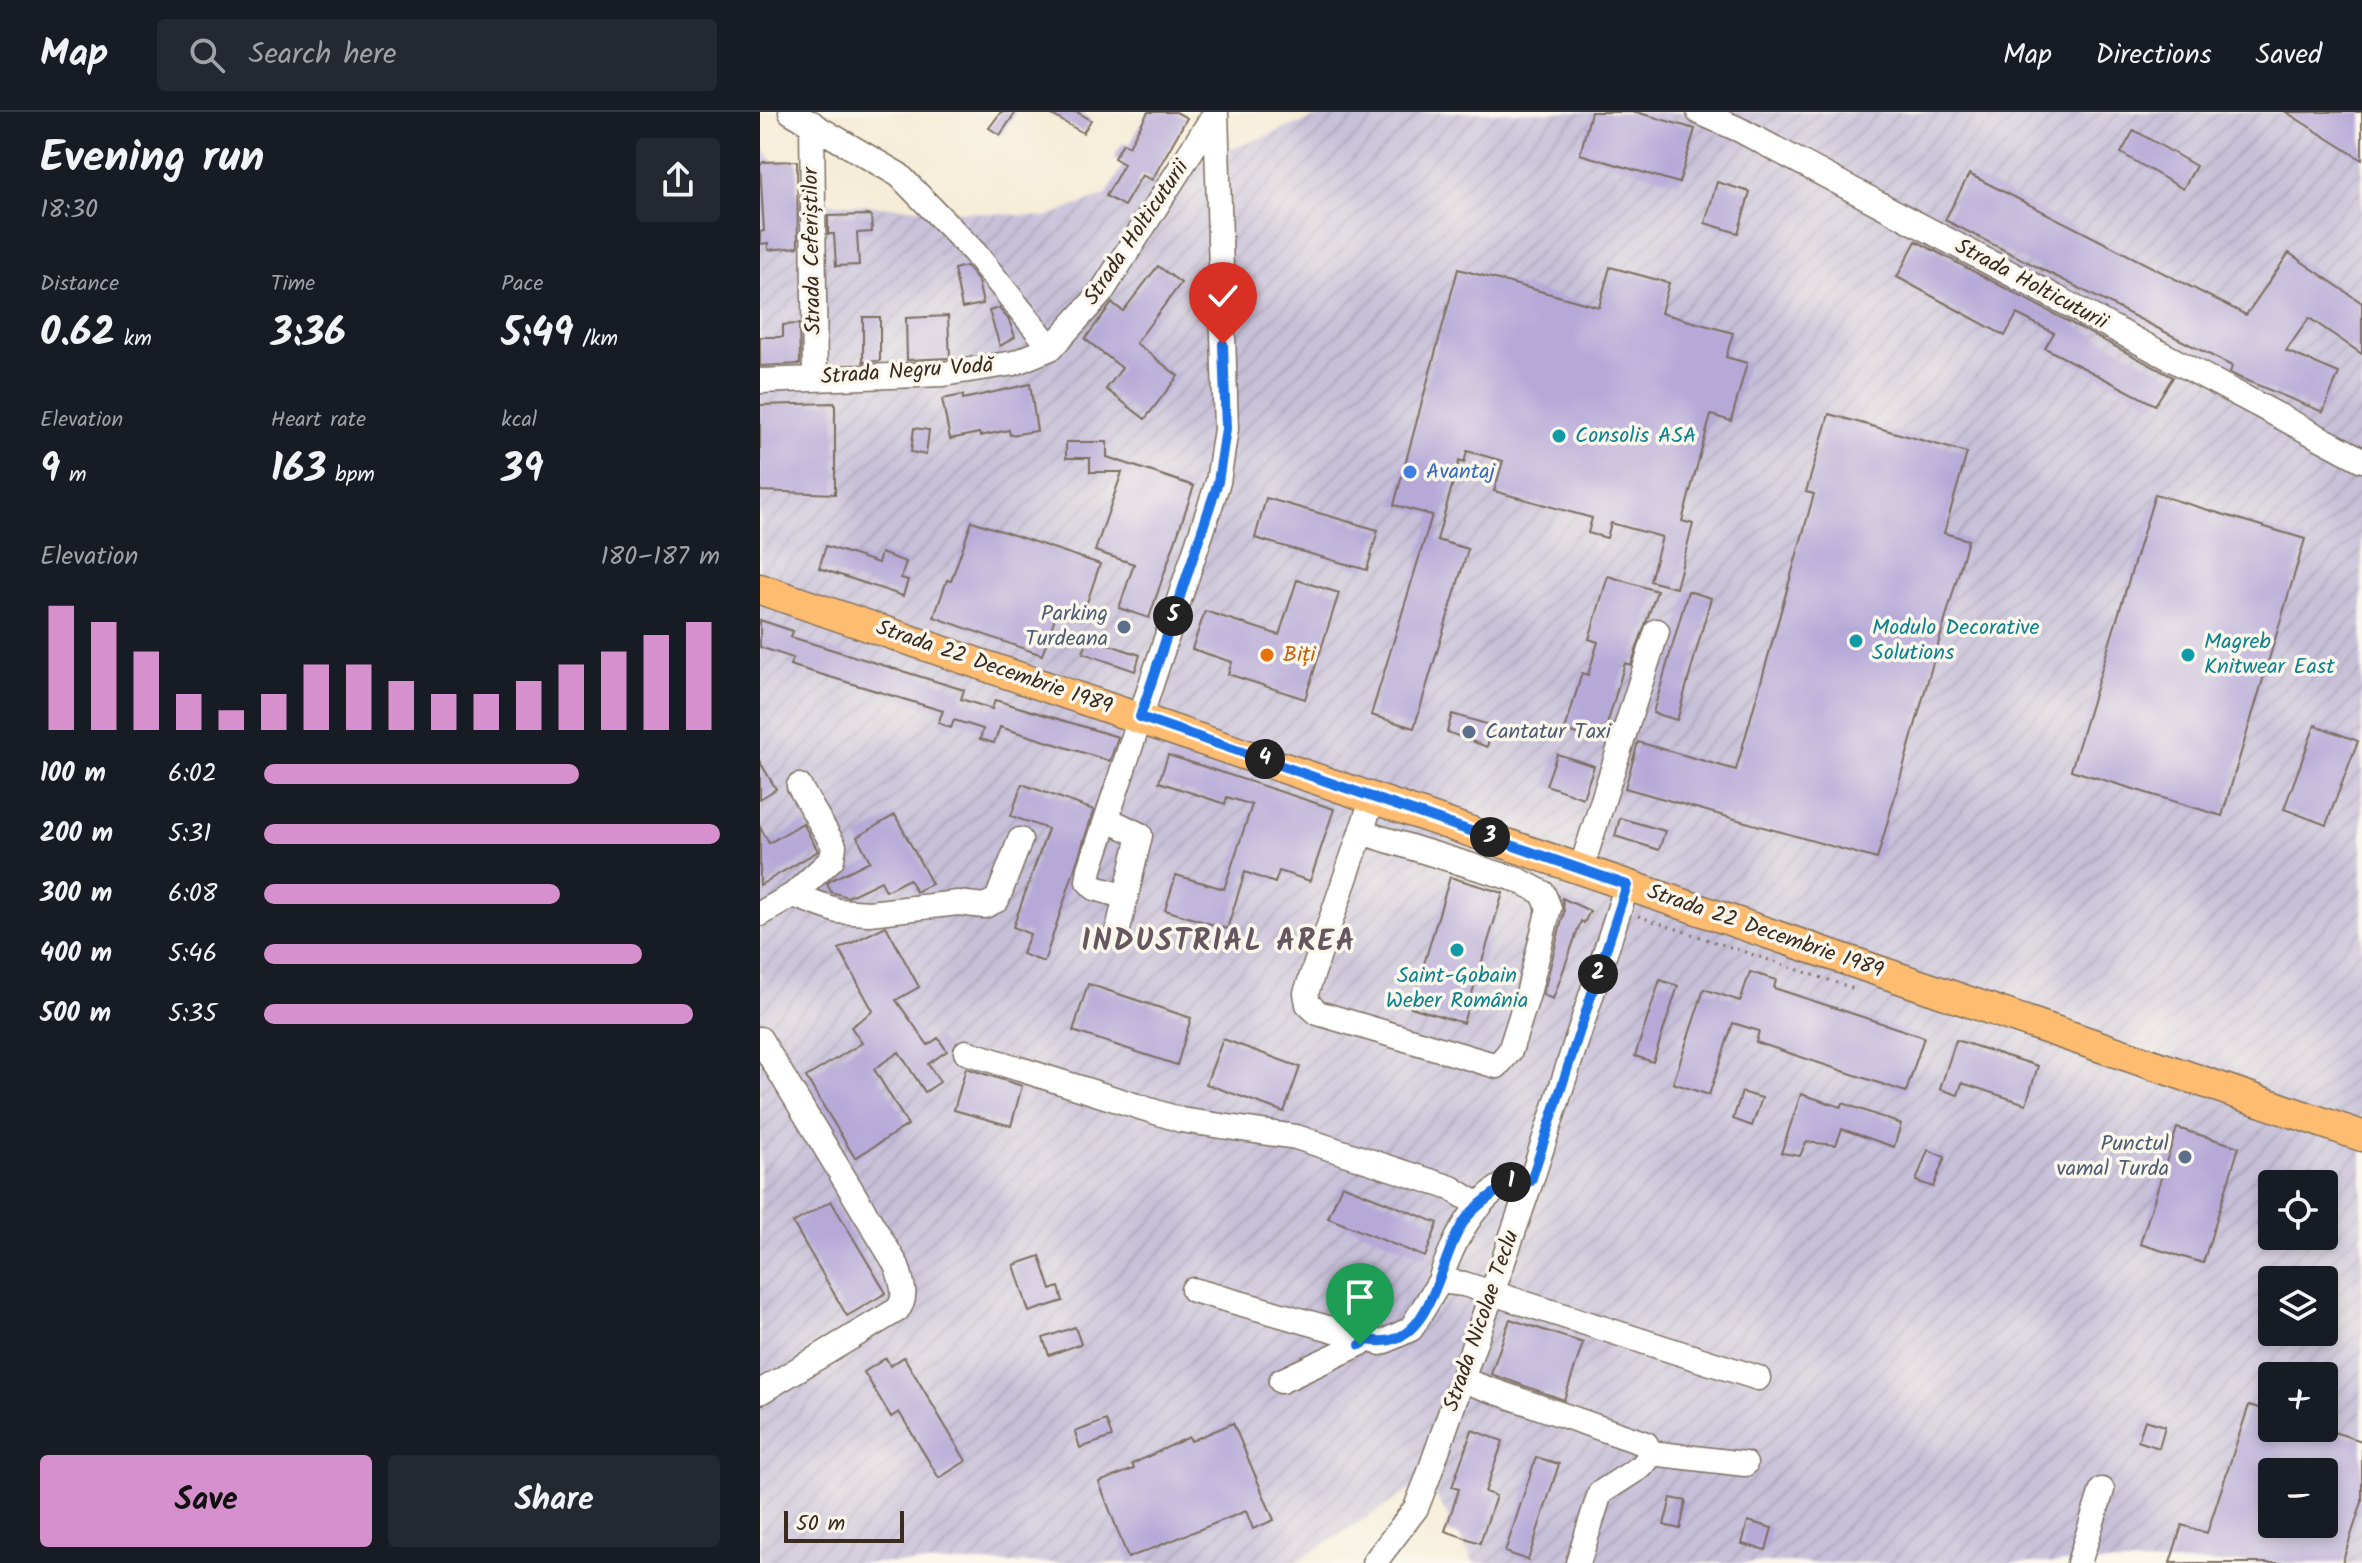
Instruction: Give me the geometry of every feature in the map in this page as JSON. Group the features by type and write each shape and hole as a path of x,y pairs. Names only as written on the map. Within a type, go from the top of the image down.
{"main road":[{"name":"Strada 22 Decembrie 1989","path":"760,589 1581,869 1623,897 2362,1136"}],"street":[{"name":"Strada Holticuturii","path":"1051,348 1101,293 1216,112"},
{"path":"1126,897 1095,888 1088,881 1218,482 1226,429 1216,112"},
{"name":"Strada Holticuturii","path":"1699,112 1738,129 2362,460"},
{"path":"802,117 899,175 974,252 1051,348"},
{"name":"Strada Ceferiștilor","path":"802,117 815,379"},
{"name":"Strada Negru Vodă","path":"760,381 943,374 1014,363 1051,348"},
{"path":"1581,869 1657,631"},
{"path":"760,914 793,895 832,859 834,846 799,786"},
{"path":"1361,832 1518,880 1543,893 1549,908 1528,994 1510,1051 1497,1066 1318,1013 1308,1004 1306,993 1361,832 1373,797"},
{"path":"1109,820 1140,835 1118,930"},
{"path":"793,895 838,911 853,912 958,903 984,906 997,900 1020,840"},
{"name":"Strada Nicolae Teclu","path":"1374,1563 1416,1508 1531,1181 1623,897"},
{"path":"760,1039 897,1266 904,1290 903,1304 897,1310 760,1392"},
{"path":"966,1052 1181,1120 1296,1137 1451,1188 1480,1206"},
{"path":"1193,1290 1381,1343 1411,1329 1440,1281 1449,1249 1469,1215 1514,1180 1531,1181"},
{"path":"1440,1281 1492,1292 1758,1378"},
{"path":"1281,1381 1307,1366 1368,1340"},
{"path":"1462,1380 1646,1444 1651,1453"},
{"path":"1651,1453 1745,1464"},
{"path":"1578,1563 1600,1493 1642,1466 1651,1453"},
{"path":"2079,1563 2102,1490"}],"path":[{"path":"1623,897 1672,928"}],"shaded area":[{"path":"1331,112 2362,112 2362,1563 1474,1563 1427,1480 1294,1563 760,1563 760,143 800,201 1046,217"}],"building":[{"path":"1001,112 1016,112 1000,135 989,128"},
{"path":"1047,112 1077,112 1091,120 1083,133"},
{"path":"1148,112 1176,112 1187,118 1152,180 1142,175 1124,206 1106,196 1124,164 1114,158 1123,143 1129,146"},
{"path":"1591,112 1636,112 1695,129 1679,183 1580,154"},
{"path":"2286,112 2362,112 2362,160"},
{"path":"2134,130 2196,166 2183,189 2121,153"},
{"path":"797,161 798,247 768,250 768,243 760,244 760,232 764,231 760,166 763,162"},
{"path":"1969,174 2246,315 2289,253 2362,303 2362,354 2309,318 2286,351 2339,373 2323,412 2238,377 2230,373 2232,366 1945,220"},
{"path":"1717,182 1750,192 1738,233 1705,223"},
{"path":"871,215 872,232 857,233 859,265 836,266 834,234 828,234 828,216"},
{"path":"1916,241 2173,377 2155,405 2045,348 2054,333 2017,314 2005,336 1897,277"},
{"path":"966,266 978,281 983,304 962,308 954,269"},
{"path":"1158,266 1181,283 1136,343 1178,376 1145,419 1106,389 1122,368 1085,339 1112,303 1123,311"},
{"name":"Consolis ASA","path":"1610,267 1669,283 1661,313 1733,333 1726,357 1747,363 1731,421 1711,415 1682,521 1693,524 1676,588 1650,581 1662,537 1611,523 1607,538 1588,533 1592,518 1494,491 1503,461 1467,451 1464,463 1459,461 1437,540 1468,549 1414,728 1371,715 1432,515 1394,505 1458,269 1599,307"},
{"path":"999,308 1009,320 1015,337 1000,346 989,311"},
{"path":"948,316 950,358 907,360 906,318"},
{"path":"863,317 880,317 880,361 863,362"},
{"path":"799,324 800,364 760,366 760,337 783,337 783,325"},
{"path":"1030,384 1037,431 1010,435 1009,430 950,439 942,399 963,395 963,399"},
{"path":"835,403 835,494 760,491 760,405"},
{"name":"Modulo Decorative Solutions","path":"1829,414 1967,453 1944,533 1968,540 1877,859 1625,788 1638,742 1736,770 1814,494 1806,492"},
{"path":"914,428 929,430 926,455 911,452"},
{"path":"1066,442 1107,442 1107,457 1194,486 1149,618 1119,608 1134,564 1095,551 1122,472 1090,472 1090,458 1066,458"},
{"name":"Magreb Knitwear East","path":"2155,494 2305,539 2222,816 2071,770"},
{"path":"1266,498 1378,530 1367,570 1255,538"},
{"path":"972,521 1100,564 1081,620 1057,612 1042,655 934,617 947,580 951,581"},
{"path":"826,546 878,563 881,553 906,562 901,578 908,580 903,596 819,568"},
{"path":"1608,576 1657,591 1631,665 1625,663 1602,742 1565,730 1582,673 1588,675 1598,642 1589,639"},
{"path":"1297,580 1339,593 1305,699 1228,674 1232,662 1192,649 1205,611 1279,635"},
{"path":"1688,591 1711,598 1677,720 1653,713"},
{"path":"760,620 793,631 791,637 964,690 961,699 992,709 995,700 1118,737 1110,761 1000,727 994,743 980,739 983,729 954,720 951,728 938,723 943,711 790,665 793,658 760,647"},
{"path":"1089,638 1140,655 1135,671 1083,653"},
{"path":"1452,714 1493,726 1487,747 1447,732"},
{"path":"2315,725 2358,741 2326,825 2284,809"},
{"path":"1557,754 1594,766 1583,798 1546,785"},
{"path":"1168,755 1334,809 1310,881 1279,871 1275,883 1245,872 1227,929 1165,910 1176,875 1224,889 1252,805 1227,797 1225,804 1159,782"},
{"path":"760,762 776,789 760,799"},
{"path":"1022,784 1094,810 1044,962 1022,954 1030,934 1013,927 1048,829 1011,816"},
{"path":"895,815 932,884 916,892 909,879 886,891 881,881 848,897 831,892 827,884 831,880 870,861 857,837"},
{"path":"1620,818 1665,831 1659,850 1615,836"},
{"path":"803,823 818,851 760,885 760,827 769,843"},
{"name":"Saint-Gobain Weber România","path":"1450,877 1503,893 1463,1023 1411,1007"},
{"path":"1562,898 1590,911 1584,923 1581,921 1553,999 1543,995 1564,912"},
{"path":"886,926 919,987 896,1000 928,1045 938,1038 947,1051 928,1064 940,1082 925,1092 899,1052 874,1069 908,1125 855,1158 806,1077 862,1043 851,1027 873,1011 839,949"},
{"path":"1750,972 1776,980 1774,988 1924,1037 1906,1092 1756,1042 1759,1031 1733,1023 1709,1095 1673,1083 1704,989 1740,1001"},
{"path":"1660,980 1678,986 1653,1062 1635,1056"},
{"path":"1088,984 1191,1018 1177,1065 1073,1031"},
{"path":"1223,1039 1300,1067 1284,1112 1206,1084"},
{"path":"1956,1040 2038,1066 2026,1104 1962,1083 1958,1095 1940,1089"},
{"path":"966,1068 1022,1086 1011,1126 954,1110"},
{"path":"1742,1092 1762,1098 1752,1126 1733,1119"},
{"path":"1801,1094 1841,1107 1843,1103 1901,1124 1894,1147 1842,1129 1836,1145 1806,1142 1800,1156 1781,1153"},
{"path":"2177,1128 2239,1147 2203,1263 2140,1244"},
{"path":"1928,1150 1945,1157 1933,1187 1916,1181"},
{"path":"1342,1185 1438,1223 1425,1257 1328,1218"},
{"path":"831,1201 886,1293 847,1316 793,1223"},
{"path":"1040,1256 1051,1290 1059,1287 1063,1301 1029,1312 1014,1265"},
{"path":"1510,1319 1583,1343 1564,1400 1491,1374"},
{"path":"1075,1327 1081,1344 1049,1355 1043,1338"},
{"path":"904,1357 966,1461 939,1478 899,1412 891,1417 864,1372 886,1358 890,1366"},
{"path":"2249,1405 2258,1408 2258,1442 2338,1442 2338,1433 2362,1441 2362,1502 2342,1563 2170,1563 2182,1525 2207,1533"},
{"path":"1106,1420 1112,1437 1080,1448 1075,1432"},
{"path":"2145,1420 2165,1426 2159,1448 2138,1441"},
{"path":"1233,1423 1274,1520 1253,1529 1246,1511 1128,1558 1099,1482 1134,1469 1132,1464 1189,1437 1191,1441"},
{"path":"1472,1430 1503,1441 1485,1492 1496,1496 1480,1543 1445,1531 1459,1489 1452,1487"},
{"path":"1536,1457 1559,1464 1528,1560 1505,1552"},
{"path":"1671,1498 1686,1501 1680,1529 1664,1525"},
{"path":"1748,1521 1772,1528 1766,1550 1742,1544"}],"place":[{"name":"Consolis ASA","path":"1559,436"},
{"name":"Avantaj","path":"1410,472"},
{"name":"Parking Turdeana","path":"1124,627"},
{"name":"Modulo Decorative Solutions","path":"1856,641"},
{"name":"Biți","path":"1267,655"},
{"name":"Magreb Knitwear East","path":"2188,655"},
{"name":"Cantatur Taxi","path":"1469,732"},
{"name":"Saint-Gobain Weber România","path":"1457,950"},
{"name":"Punctul vamal Turda","path":"2185,1157"}],"district":[{"name":"INDUSTRIAL AREA","path":"1219,942"}],"route":[{"path":"1223,344 1226,429 1218,482 1140,717 1627,885 1531,1181 1514,1180 1469,1215 1449,1249 1440,1281 1411,1329 1381,1343 1368,1340 1360,1345"}]}
